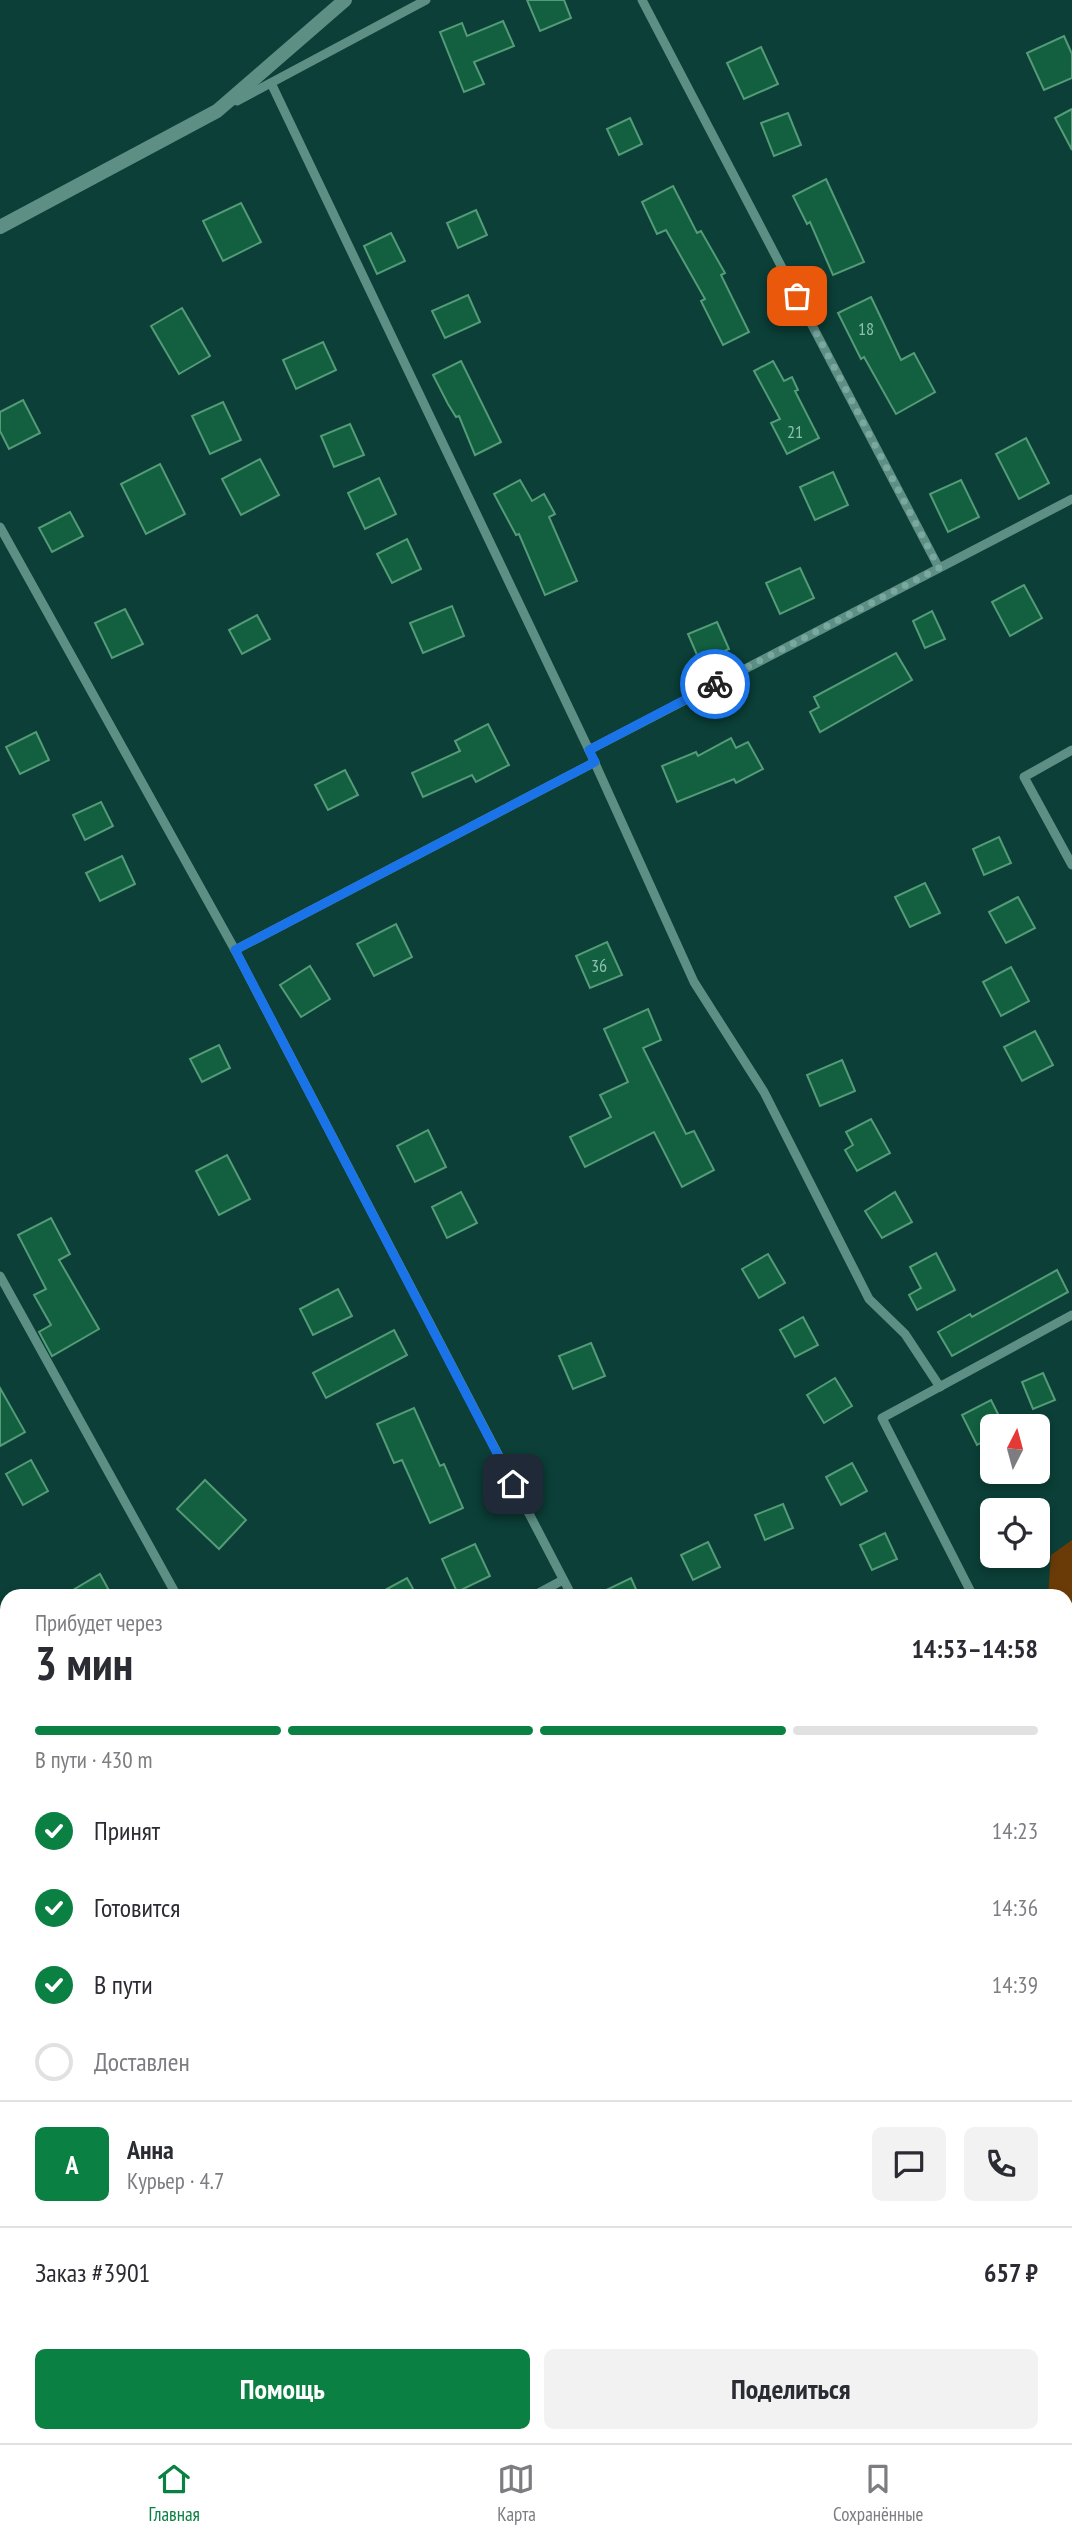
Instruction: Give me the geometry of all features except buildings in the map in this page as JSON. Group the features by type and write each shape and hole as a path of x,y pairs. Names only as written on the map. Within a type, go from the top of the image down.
{"street":[{"path":"0,227 217,111 345,0"}],"lane":[{"path":"217,111 426,0"},
{"path":"642,0 939,568"},
{"path":"271,83 595,762 694,982 764,1092 869,1299 905,1334 940,1387"},
{"path":"589,750 1072,499"},
{"path":"0,527 235,950 568,1589"},
{"path":"1072,750 1024,777 1072,864"},
{"path":"235,950 595,762"},
{"path":"0,1276 173,1589"},
{"path":"969,1589 883,1418 1072,1315"},
{"path":"546,1589 563,1580"}],"shaded area":[{"path":"1072,1540 1072,1589 1049,1589 1051,1555"}],"way so far":[{"path":"715,684 939,568 797,296"}],"route":[{"path":"513,1484 235,950 595,762 589,750 715,684"}]}
